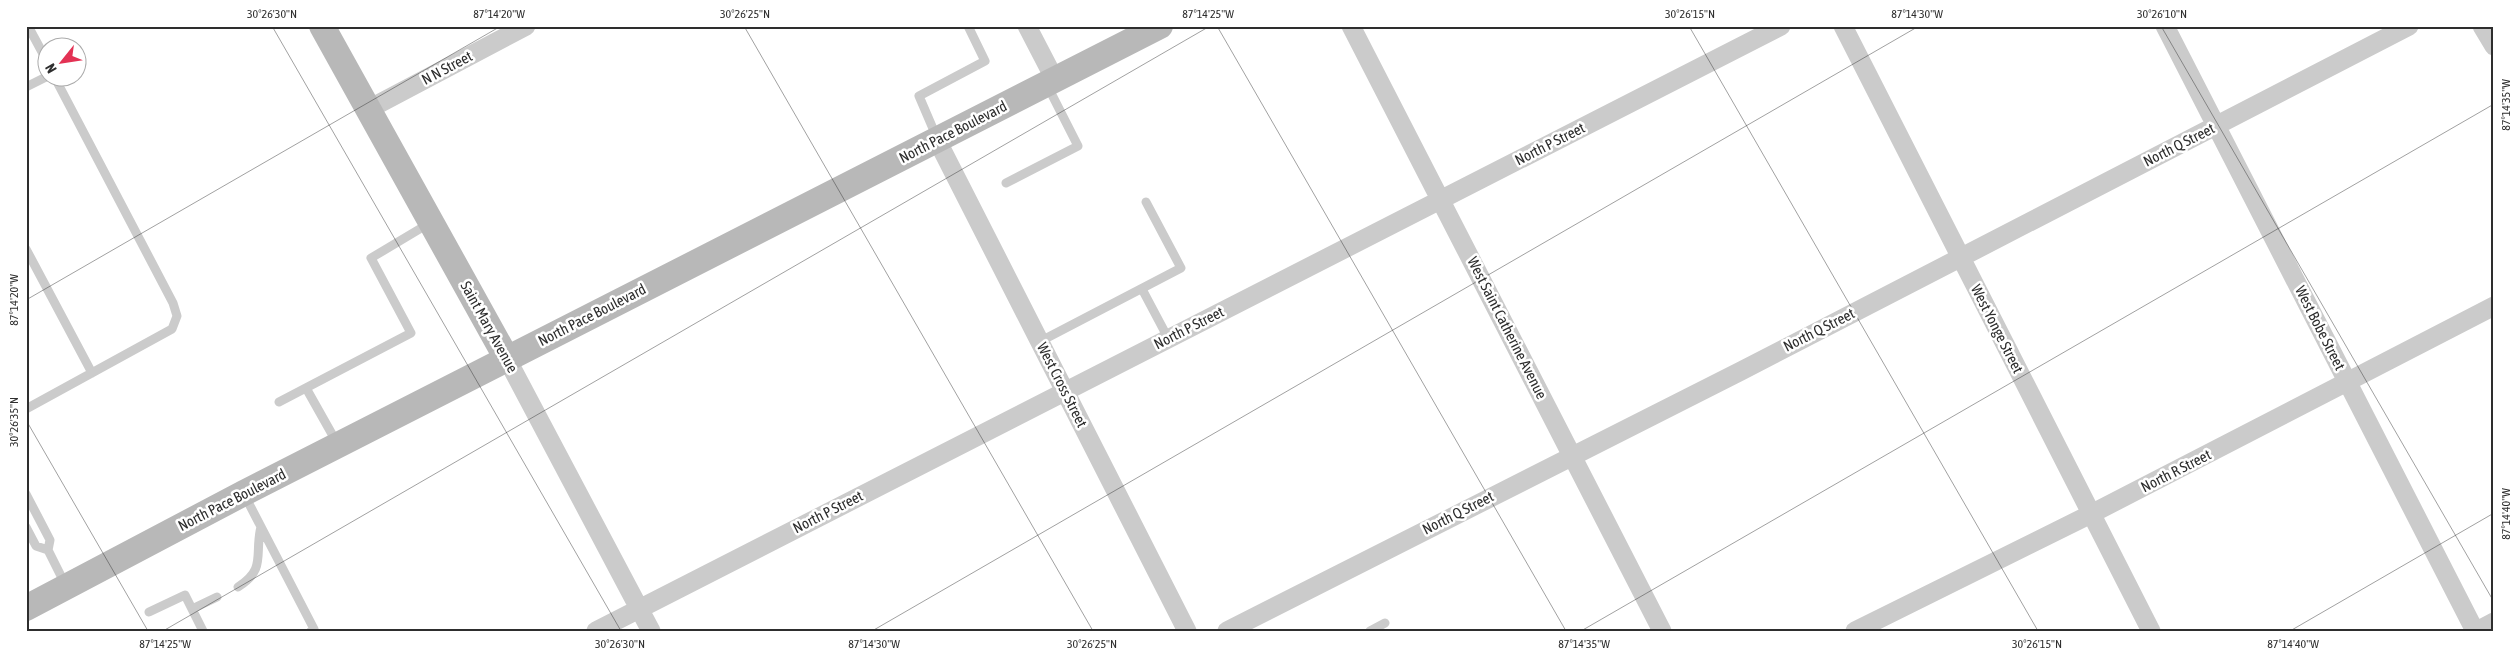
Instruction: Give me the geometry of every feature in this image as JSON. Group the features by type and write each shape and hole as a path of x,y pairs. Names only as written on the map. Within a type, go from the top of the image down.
{"main road":[{"name":"Saint Mary Avenue","path":"322,26 367,110 507,358"},
{"name":"North Pace Boulevard","path":"26,608 244,493 507,358 1160,26"}],"street":[{"name":"N N Street","path":"367,110 526,26"},
{"path":"1027,26 1051,82"},
{"name":"West Saint Catherine Avenue","path":"1351,26 1662,631"},
{"name":"North P Street","path":"596,631 1782,26"},
{"name":"West Yonge Street","path":"1843,26 2150,631"},
{"name":"West Bobe Street","path":"2165,26 2476,631"},
{"name":"North Q Street","path":"1228,631 1960,258 2409,26"},
{"path":"2482,26 2494,46"},
{"name":"West Cross Street","path":"937,140 1187,631"},
{"name":"North R Street","path":"1855,631 2091,514 2494,306"},
{"name":"Saint Mary Avenue","path":"507,358 651,631"},
{"path":"2476,631 2494,622"}],"lane":[{"path":"28,26 38,44"},
{"path":"937,140 919,96 985,61 968,26"},
{"path":"26,88 38,81"},
{"path":"1006,183 1078,146 1051,82"},
{"path":"26,409 172,329 176,316 173,303 60,88"},
{"path":"1039,342 1181,268 1146,202"},
{"path":"279,402 411,334 372,258 431,223"},
{"path":"26,249 92,373"},
{"path":"1142,289 1168,338"},
{"path":"306,388 338,445"},
{"path":"244,493 314,629 310,631"},
{"path":"27,497 50,540 48,550 66,586"},
{"path":"26,527 36,546 48,550"},
{"path":"238,587 250,579 259,560 261,527"},
{"path":"149,612 185,595 203,631"},
{"path":"192,609 217,597"},
{"path":"1370,631 1385,623"}]}
